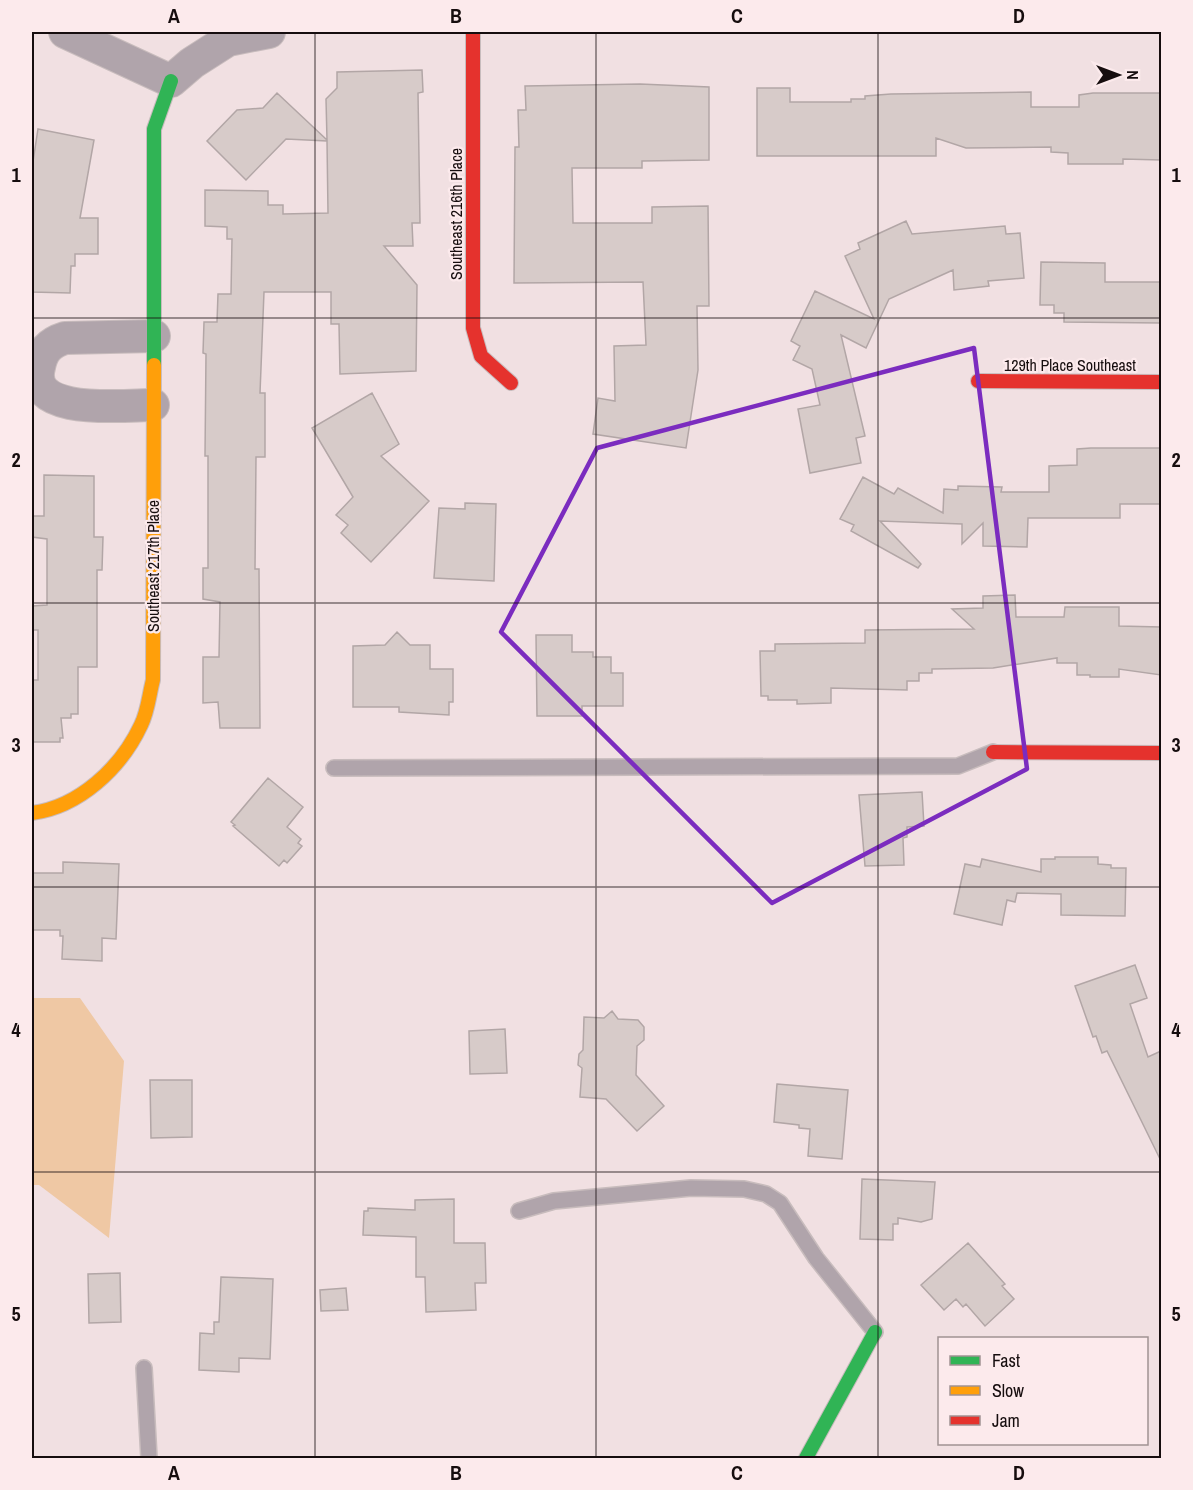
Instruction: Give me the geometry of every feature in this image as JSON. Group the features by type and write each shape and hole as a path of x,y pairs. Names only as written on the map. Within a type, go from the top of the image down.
{"street":[{"path":"65,32 171,81 192,63 228,40 269,32"},
{"name":"Southeast 216th Place","path":"473,32 473,328 481,356 511,383"},
{"name":"Southeast 217th Place","path":"32,813 41,813 82,795 114,764 141,725 153,680 154,129 171,81"},
{"path":"153,405 75,405 56,401 42,390 37,373 42,353 53,342 65,338 154,336"},
{"name":"129th Place Southeast","path":"978,381 1161,382"},
{"path":"993,752 1161,753"},
{"path":"806,1458 874,1332"}],"lane":[{"path":"334,768 958,766 993,752"},
{"path":"519,1211 554,1202 680,1189 744,1190 766,1194 780,1203 816,1258 874,1332"},
{"path":"144,1368 148,1458"}],"highlighted area":[{"path":"974,348 1027,769 772,903 501,632 597,448"}],"shaded area":[{"path":"32,998 80,998 124,1061 109,1238 39,1185 32,1185"}],"building":[{"path":"422,70 423,92 418,93 420,223 412,223 413,246 384,246 417,285 416,371 340,374 339,324 331,324 331,292 264,292 260,393 265,393 265,457 256,457 255,569 259,569 260,728 220,728 218,702 203,703 203,657 219,657 220,602 203,599 203,568 208,568 208,456 205,456 206,354 203,353 204,322 217,322 218,294 231,294 232,239 227,239 227,227 205,226 205,190 268,191 268,205 283,205 283,214 328,213 327,141 286,139 246,180 207,141 237,110 263,108 277,93 327,140 326,99 337,88 337,72"},
{"path":"640,84 709,87 709,160 642,161 642,168 572,168 573,223 652,223 652,207 708,206 709,306 697,306 698,370 686,448 593,434 598,398 615,401 614,346 646,345 643,282 514,283 515,147 519,147 518,110 526,110 525,86"},
{"path":"757,88 790,88 790,102 851,102 851,99 865,99 865,96 891,94 1031,92 1031,107 1079,107 1079,95 1093,93 1161,93 1161,160 1123,159 1123,164 1068,164 1068,153 1051,152 1051,147 966,148 936,138 936,156 757,156"},
{"path":"38,129 94,140 80,218 98,218 98,254 75,254 75,266 71,266 70,293 32,292 32,168"},
{"path":"906,221 912,234 1005,226 1006,234 1020,233 1024,278 988,281 989,286 954,290 953,270 889,299 866,348 841,335 865,436 856,438 861,463 810,473 798,409 820,405 812,369 793,360 800,346 791,341 815,291 874,319 845,256 860,249 858,243"},
{"path":"1041,262 1105,263 1105,282 1161,282 1161,323 1064,322 1064,313 1054,313 1054,305 1040,305"},
{"path":"372,393 399,444 381,456 429,501 371,562 341,533 348,525 336,515 353,497 312,428"},
{"path":"1161,448 1161,504 1120,504 1120,518 1028,518 1027,547 983,546 983,523 962,544 962,524 880,521 921,564 918,568 851,531 854,525 840,519 863,477 894,494 898,488 943,513 944,489 958,490 958,486 1002,487 1001,492 1049,492 1049,466 1077,465 1077,449"},
{"path":"44,475 94,476 94,537 103,537 102,570 97,570 97,667 78,667 78,714 71,714 71,718 61,718 63,738 60,738 60,742 32,742 32,680 38,680 38,630 32,630 32,606 47,605 47,539 32,537 32,516 44,516"},
{"path":"465,503 496,504 494,581 434,578 439,508 465,509"},
{"path":"1015,595 1016,617 1064,617 1065,607 1119,607 1119,626 1161,627 1161,675 1119,669 1119,677 1077,675 1077,663 1057,663 1057,658 993,668 932,669 932,673 919,673 919,681 907,681 907,690 831,688 831,703 797,704 797,700 768,700 768,696 761,696 760,651 775,651 775,644 865,643 865,630 974,629 952,609 983,608 983,596"},
{"path":"397,632 410,645 430,645 430,669 453,669 453,702 449,702 449,715 399,712 399,707 353,707 353,646 385,645"},
{"path":"536,635 572,635 572,652 593,652 593,657 611,657 611,673 623,673 623,706 582,706 582,716 537,716"},
{"path":"268,778 303,807 287,827 301,839 298,843 302,846 287,863 284,860 279,866 231,822"},
{"path":"922,792 924,826 907,827 907,837 903,838 904,865 865,866 859,795"},
{"path":"1055,857 1098,857 1098,864 1111,865 1111,868 1126,868 1125,916 1061,915 1061,894 1017,893 1015,902 1007,900 1002,925 954,914 965,864 980,867 982,859 1041,872 1041,859 1055,859"},
{"path":"63,862 119,864 116,939 102,938 102,961 62,959 63,936 60,936 60,930 32,930 32,873 63,873"},
{"path":"1135,965 1147,998 1130,1004 1148,1057 1161,1051 1161,1161 1107,1051 1102,1053 1096,1036 1093,1037 1075,986"},
{"path":"612,1011 618,1019 638,1020 644,1027 644,1040 637,1046 636,1075 664,1106 637,1131 606,1099 580,1097 582,1068 578,1065 579,1054 583,1050 584,1017 604,1018"},
{"path":"505,1029 507,1073 470,1074 469,1031"},
{"path":"150,1080 192,1080 192,1137 151,1138"},
{"path":"777,1084 848,1090 842,1159 808,1156 810,1129 799,1128 799,1125 774,1122"},
{"path":"862,1179 935,1182 932,1219 921,1222 898,1218 898,1224 893,1224 893,1240 860,1239"},
{"path":"454,1199 454,1243 485,1243 486,1283 475,1283 476,1310 426,1312 425,1277 416,1277 416,1237 363,1235 364,1211 368,1211 368,1208 415,1210 415,1200"},
{"path":"968,1243 1005,1284 1002,1286 1014,1299 985,1326 966,1304 963,1307 956,1299 944,1310 921,1285"},
{"path":"120,1273 121,1322 89,1323 88,1274"},
{"path":"221,1277 273,1279 270,1359 239,1358 239,1372 199,1370 200,1333 214,1334 214,1322 219,1322"},
{"path":"346,1288 348,1310 321,1311 320,1290"}],"traffic: fast":[{"path":"154,365 154,129 171,81"},
{"path":"806,1458 875,1332"}],"traffic: slow":[{"path":"32,813 66,803 97,783 133,741 147,709 153,680 154,365"}],"traffic: jam":[{"path":"473,32 473,328 481,356 511,383"},
{"path":"978,381 1162,382"},
{"path":"993,752 1162,753"}]}
